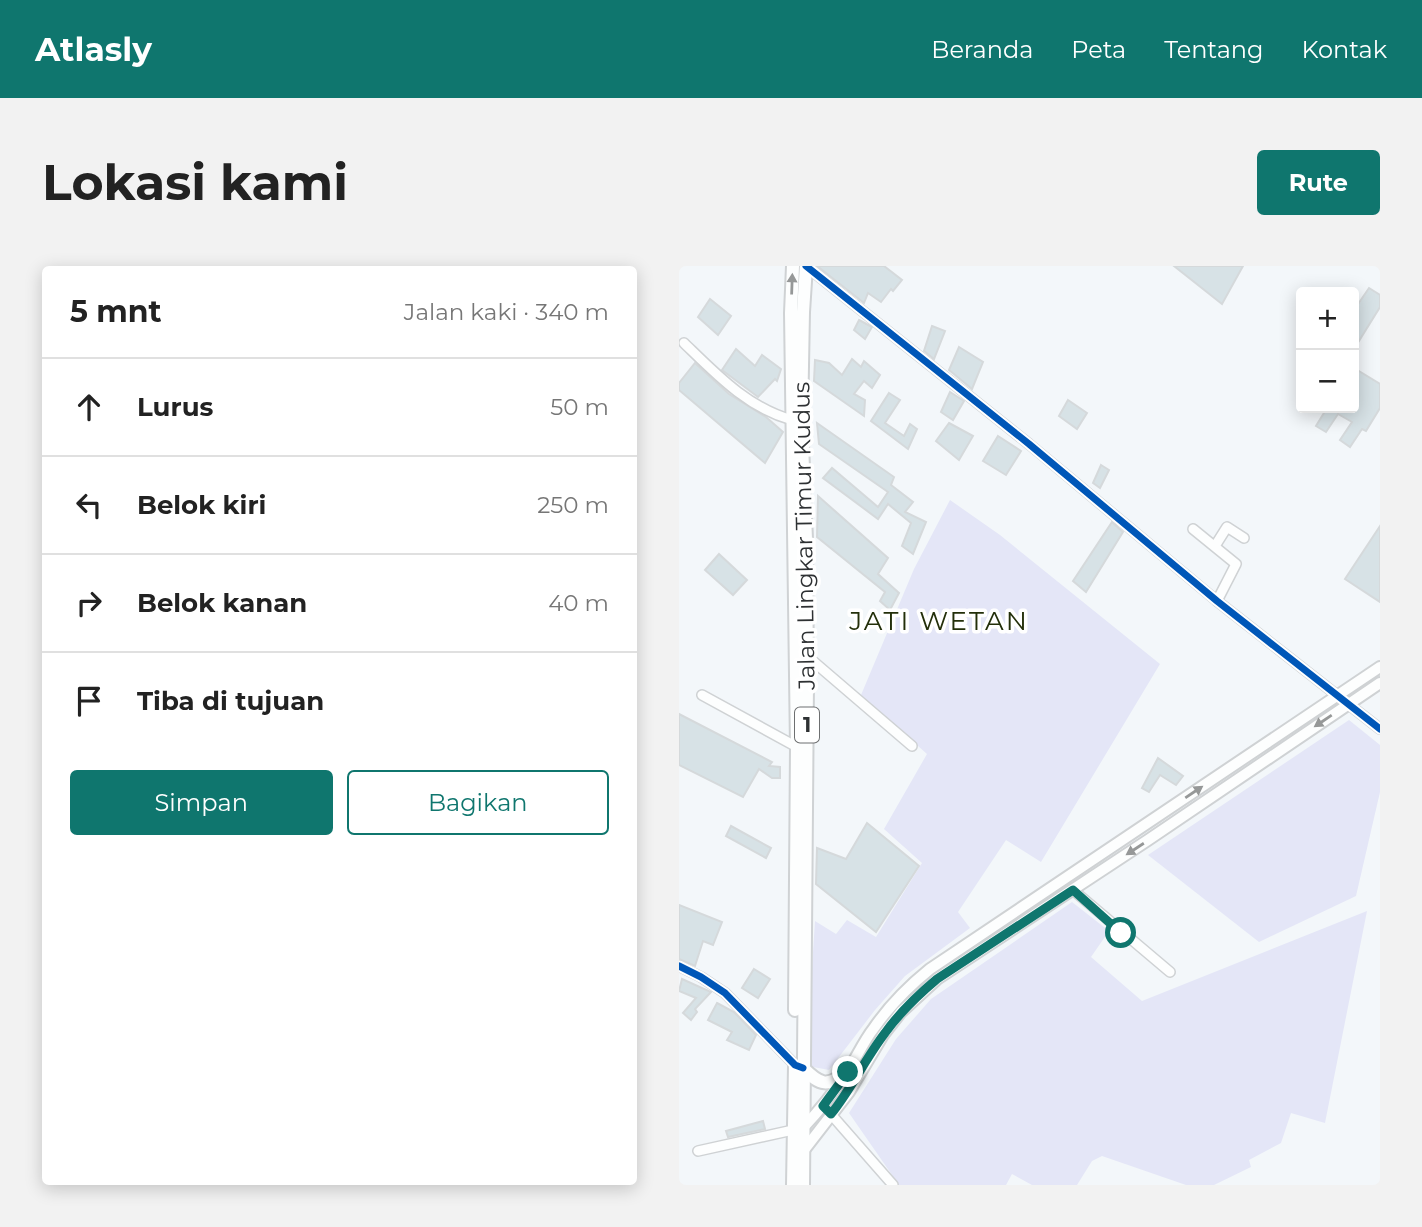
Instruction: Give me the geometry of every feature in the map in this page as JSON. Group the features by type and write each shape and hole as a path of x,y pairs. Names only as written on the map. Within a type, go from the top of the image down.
{"highway":[{"name":"Jalan Lingkar Timur Kudus","path":"793,266 792,419 799,1067"},
{"name":"Jalan Lingkar Timur Kudus","path":"803,1185 797,1130 807,656 801,420 806,266"},
{"path":"799,1067 820,1083 829,1083 848,1072"},
{"name":"Jalan Lingkar Timur Kudus","path":"793,1185 798,1154"}],"main road":[{"path":"798,1154 827,1110 874,1028 911,985 930,969 1380,667"},
{"path":"797,1130 849,1091 883,1035 919,994 937,979 1380,683"}],"street":[{"path":"806,266 1029,444 1217,601 1380,729"},
{"path":"684,343 711,370 760,408 792,419"},
{"path":"1215,546 1227,527 1244,538"},
{"path":"1193,530 1236,564 1217,601"},
{"path":"807,656 912,746"},
{"path":"702,695 797,747"},
{"path":"1073,890 1170,972"},
{"path":"679,966 725,993 799,1067"},
{"path":"827,1110 893,1185"},
{"path":"698,1151 797,1130"}],"shaded area":[{"path":"950,500 1000,535 1160,664 1041,862 1006,840 958,912 970,928 905,976 829,1070 808,1066 815,921 836,934 847,920 876,937 922,863 884,829 927,754 861,695 914,569"},
{"path":"1349,720 1380,745 1380,792 1356,896 1259,942 1148,855"},
{"path":"1072,902 1109,931 1091,957 1142,1001 1367,911 1325,1123 1291,1113 1281,1143 1249,1160 1251,1167 1214,1185 1186,1185 1102,1156 1092,1161 1077,1185 1032,1185 1012,1174 1006,1185 899,1185 849,1113 896,1039 931,999"}],"building":[{"path":"817,266 884,266 902,280 881,302 868,293 864,303"},
{"path":"1174,266 1243,266 1222,304"},
{"path":"1369,288 1380,295 1380,307 1359,341 1359,303"},
{"path":"710,299 731,316 718,335 698,317"},
{"path":"859,320 872,327 865,339 854,330"},
{"path":"932,326 945,331 934,359 924,351"},
{"path":"959,347 983,362 972,389 949,370"},
{"path":"736,349 755,366 762,355 781,369 777,381 775,379 758,397 722,370"},
{"path":"852,359 861,367 864,361 880,375 872,388 864,381 854,394 865,400 864,416 814,381 815,360 829,363 842,375"},
{"path":"695,363 729,394 766,417 783,432 765,463 679,390 679,383"},
{"path":"1359,371 1380,384 1380,408 1366,431 1362,429 1350,447 1340,440 1352,422 1338,414 1326,432 1316,426 1324,413 1359,413"},
{"path":"950,392 964,401 953,420 941,412"},
{"path":"889,393 900,400 885,423 904,436 910,424 917,429 908,449 871,421"},
{"path":"1068,400 1087,413 1077,429 1059,416"},
{"path":"817,423 894,477 891,485 913,502 905,512 926,522 913,554 902,546 911,523 888,504 878,519 823,478 832,468 878,507 888,492 819,444"},
{"path":"949,423 973,436 959,460 936,441"},
{"path":"998,436 1021,451 1006,475 983,461"},
{"path":"1101,465 1109,470 1100,488 1093,483"},
{"path":"818,496 888,558 878,574 899,593 890,610 880,601 885,592 817,537"},
{"path":"1112,522 1123,532 1086,592 1073,581"},
{"path":"1380,526 1380,602 1345,579"},
{"path":"719,554 747,580 733,595 705,570"},
{"path":"679,714 772,762 769,766 780,767 780,778 772,778 759,769 743,797 679,765"},
{"path":"1158,758 1183,776 1176,785 1160,775 1149,792 1142,788"},
{"path":"867,823 919,866 876,932 816,884 817,848 846,859"},
{"path":"731,826 771,848 766,858 726,836"},
{"path":"679,905 722,922 713,945 703,941 695,966 679,959"},
{"path":"754,969 770,979 758,998 742,988"},
{"path":"682,979 711,992 695,1009 697,1012 691,1020 683,1013 696,998 679,991"},
{"path":"717,1003 734,1012 756,1035 749,1050 727,1040 732,1032 708,1020"},
{"path":"763,1121 765,1129 728,1137 726,1131"}],"cycle path":[{"path":"806,266 1029,444 1217,601 1380,729"},
{"path":"679,966 725,993 795,1065 803,1068"}],"district":[{"name":"JATI WETAN","path":"939,621"}],"route":[{"path":"848,1072 823,1106 831,1114 849,1091 883,1035 919,994 937,979 1073,890 1121,933"}]}
